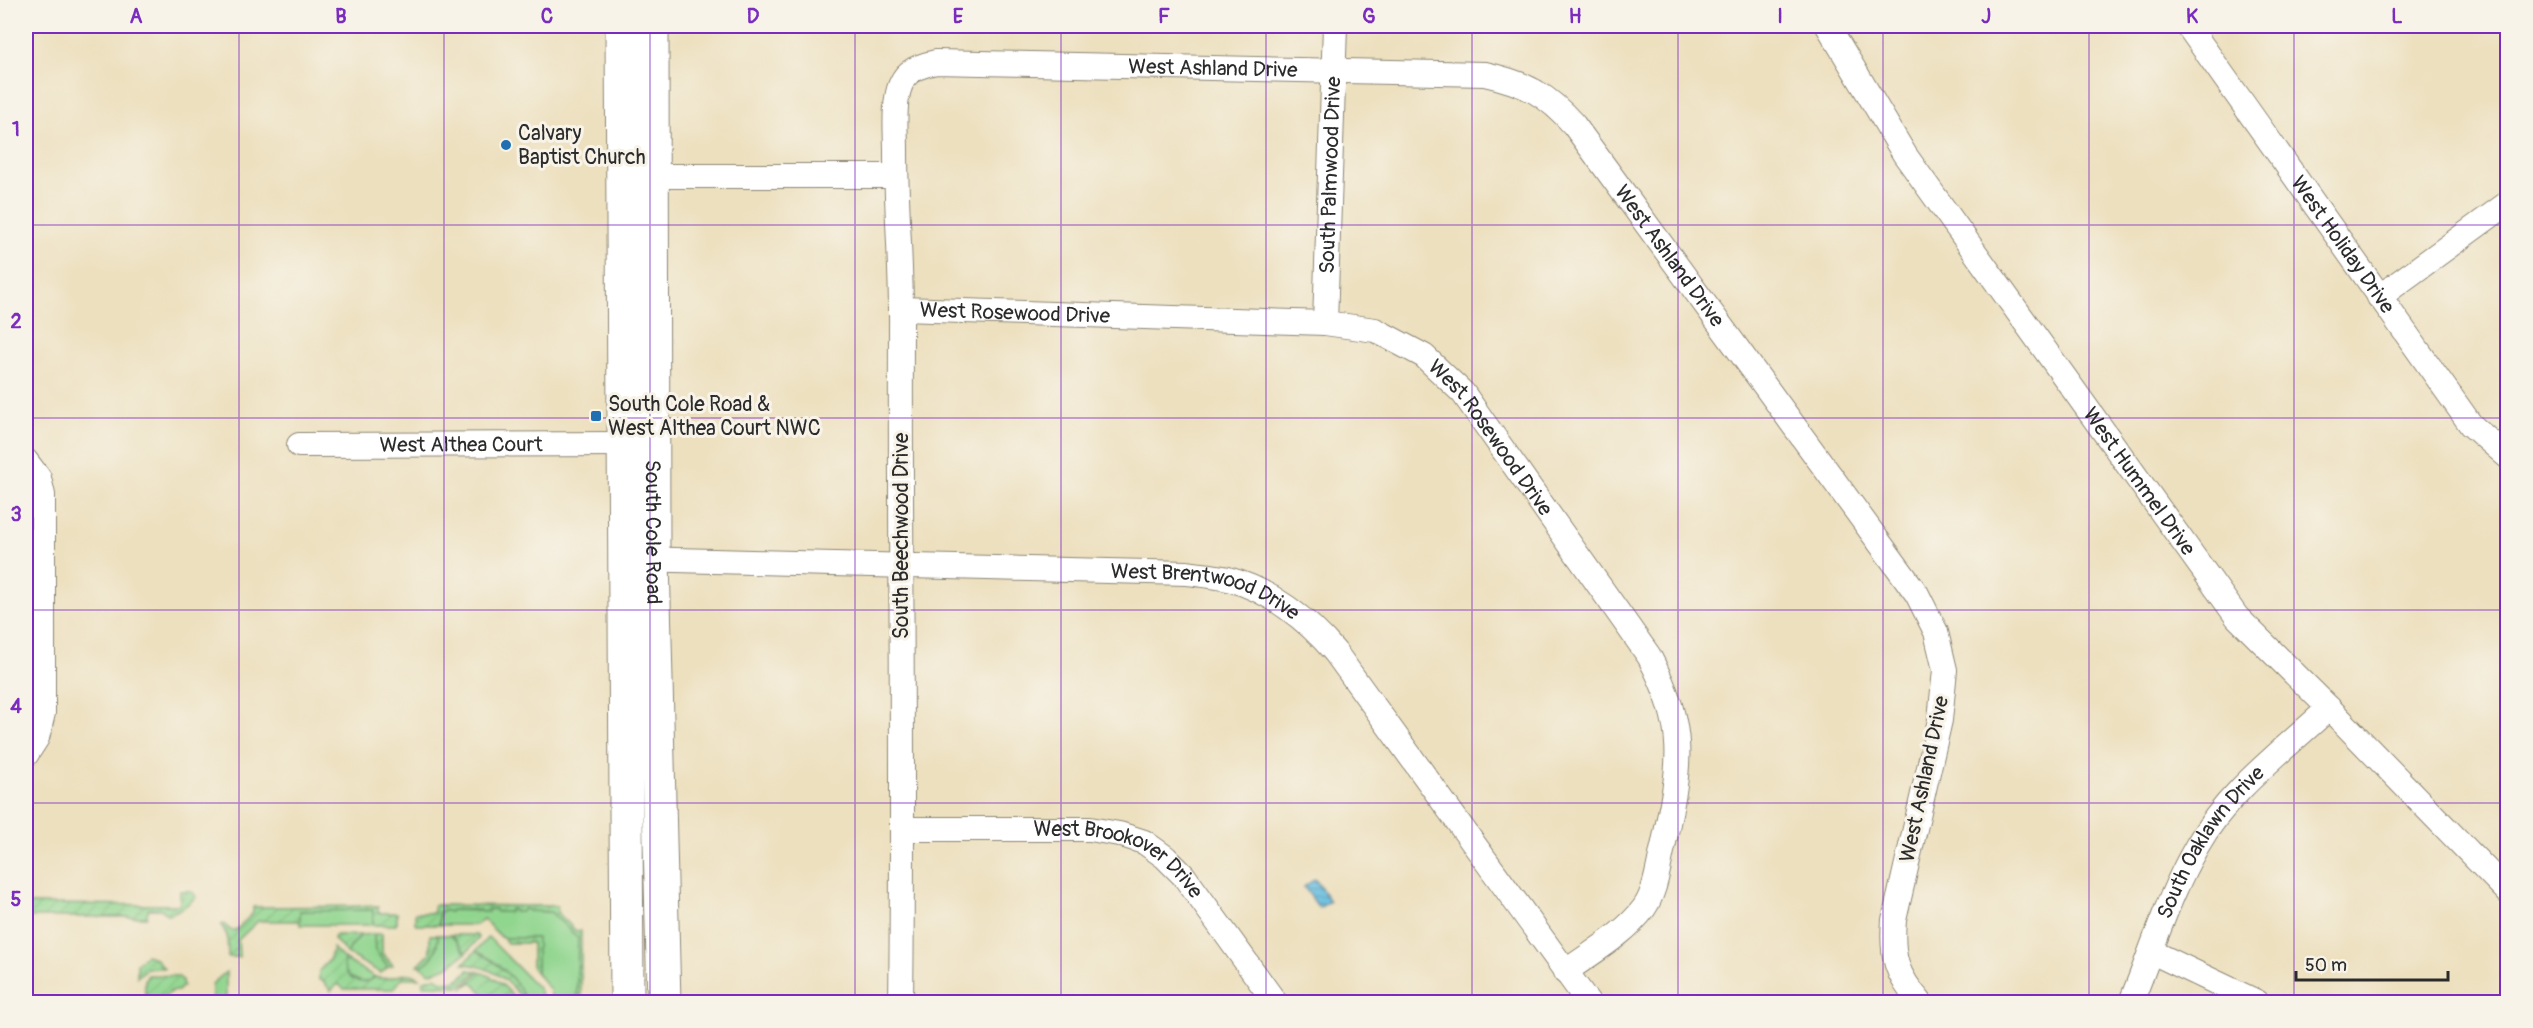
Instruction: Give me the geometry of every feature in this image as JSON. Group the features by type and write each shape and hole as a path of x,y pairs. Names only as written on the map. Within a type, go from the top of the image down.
{"main road":[{"name":"South Cole Road","path":"622,26 624,444 638,560 656,607 656,736 664,1002"},
{"name":"South Cole Road","path":"627,1002 638,560 652,301 652,26"},
{"path":"622,236 636,250 637,281 641,292 652,301"}],"street":[{"name":"South Palmwood Drive","path":"1325,323 1335,26"},
{"name":"West Hummel Drive","path":"1828,26 1905,155 2237,617 2508,892"},
{"name":"West Holiday Drive","path":"2188,26 2471,425 2508,457"},
{"name":"West Ashland Drive","path":"908,72 921,65 936,62 1485,74 1513,80 1538,92 1558,107 1581,135 1917,594 1936,632 1945,670 1940,720 1894,920 1892,944 1896,965 1906,987 1920,1002"},
{"name":"South Beechwood Drive","path":"902,1002 901,309 896,176 897,100 900,86 908,72"},
{"path":"653,176 896,176"},
{"path":"2379,297 2508,203"},
{"name":"West Rosewood Drive","path":"901,309 1325,323 1375,330 1424,356 1463,393 1649,656 1664,684 1679,744 1677,779 1654,886 1645,907 1630,924 1565,972"},
{"name":"West Althea Court","path":"299,445 624,444"},
{"path":"26,461 30,463 39,478 44,495 43,713 37,738 26,756"},
{"name":"West Brentwood Drive","path":"638,560 1187,573 1229,579 1264,593 1315,628 1335,652 1588,1002"},
{"name":"South Oaklawn Drive","path":"2131,1002 2171,898 2204,836 2231,800 2329,708"},
{"name":"West Brookover Drive","path":"903,829 1090,828 1144,842 1165,857 1184,876 1275,1002"},
{"path":"2152,952 2257,1002"}],"green space":[{"path":"180,891 191,891 196,897 184,907 168,915 161,909 148,909 147,917 26,917 26,904 180,905"},
{"path":"434,905 556,906 559,914 576,931 581,931 581,1002 577,1002 578,938 551,912 528,911 527,909 523,909 522,912 514,912 513,909 510,909 510,912 496,912 495,909 488,909 488,912 444,910 439,913 439,925 417,925 415,913 434,913"},
{"path":"378,906 378,913 397,913 395,925 373,925 373,910 300,911 300,921 258,921 238,940 239,957 228,957 227,935 221,925 224,924 230,930 236,930 253,913 253,907"},
{"path":"488,909 522,911 522,909 528,909 528,911 551,912 578,938 577,1002 552,1002 550,990 537,973 536,938 502,938 483,919 476,925 439,925 439,912 443,910 488,911"},
{"path":"373,910 373,925 300,925 300,911"},
{"path":"374,934 375,950 388,967 381,973 347,954 361,935"},
{"path":"374,934 382,934 382,953 393,965 388,967 375,950"},
{"path":"335,935 361,935 347,954 334,939"},
{"path":"430,935 438,935 436,950 429,960 421,966 418,965 430,953"},
{"path":"438,935 451,935 466,953 447,967 430,973 421,966 434,953"},
{"path":"451,935 476,935 479,938 466,953"},
{"path":"488,937 539,989 543,1002 524,998 516,983 504,970 476,951"},
{"path":"503,938 537,938 537,973 532,968 532,943 507,943"},
{"path":"333,948 344,959 344,966 349,976 359,982 375,977 387,978 403,974 420,978 402,978 394,989 344,989 338,984 331,991 323,981 319,980 319,971 329,960"},
{"path":"476,951 504,970 516,983 524,998 543,1002 523,1002 512,987 498,975 481,967 463,964"},
{"path":"146,955 155,958 164,968 147,968 137,977 137,963"},
{"path":"344,959 375,977 364,983 349,977 344,971"},
{"path":"468,970 477,971 460,986 423,985 424,980 436,977 449,982 454,981"},
{"path":"226,972 226,997 220,1002 212,1002 212,984"},
{"path":"479,972 501,984 516,1002 492,1002 472,982 462,988"},
{"path":"148,975 178,976 183,986 178,991 171,991 163,1002 145,1002 145,980"}],"water":[{"path":"1315,879 1330,901 1319,908 1304,887"}],"place":[{"name":"Calvary Baptist Church","path":"506,145"},
{"name":"South Cole Road & West Althea Court NWC","path":"596,416"}]}
